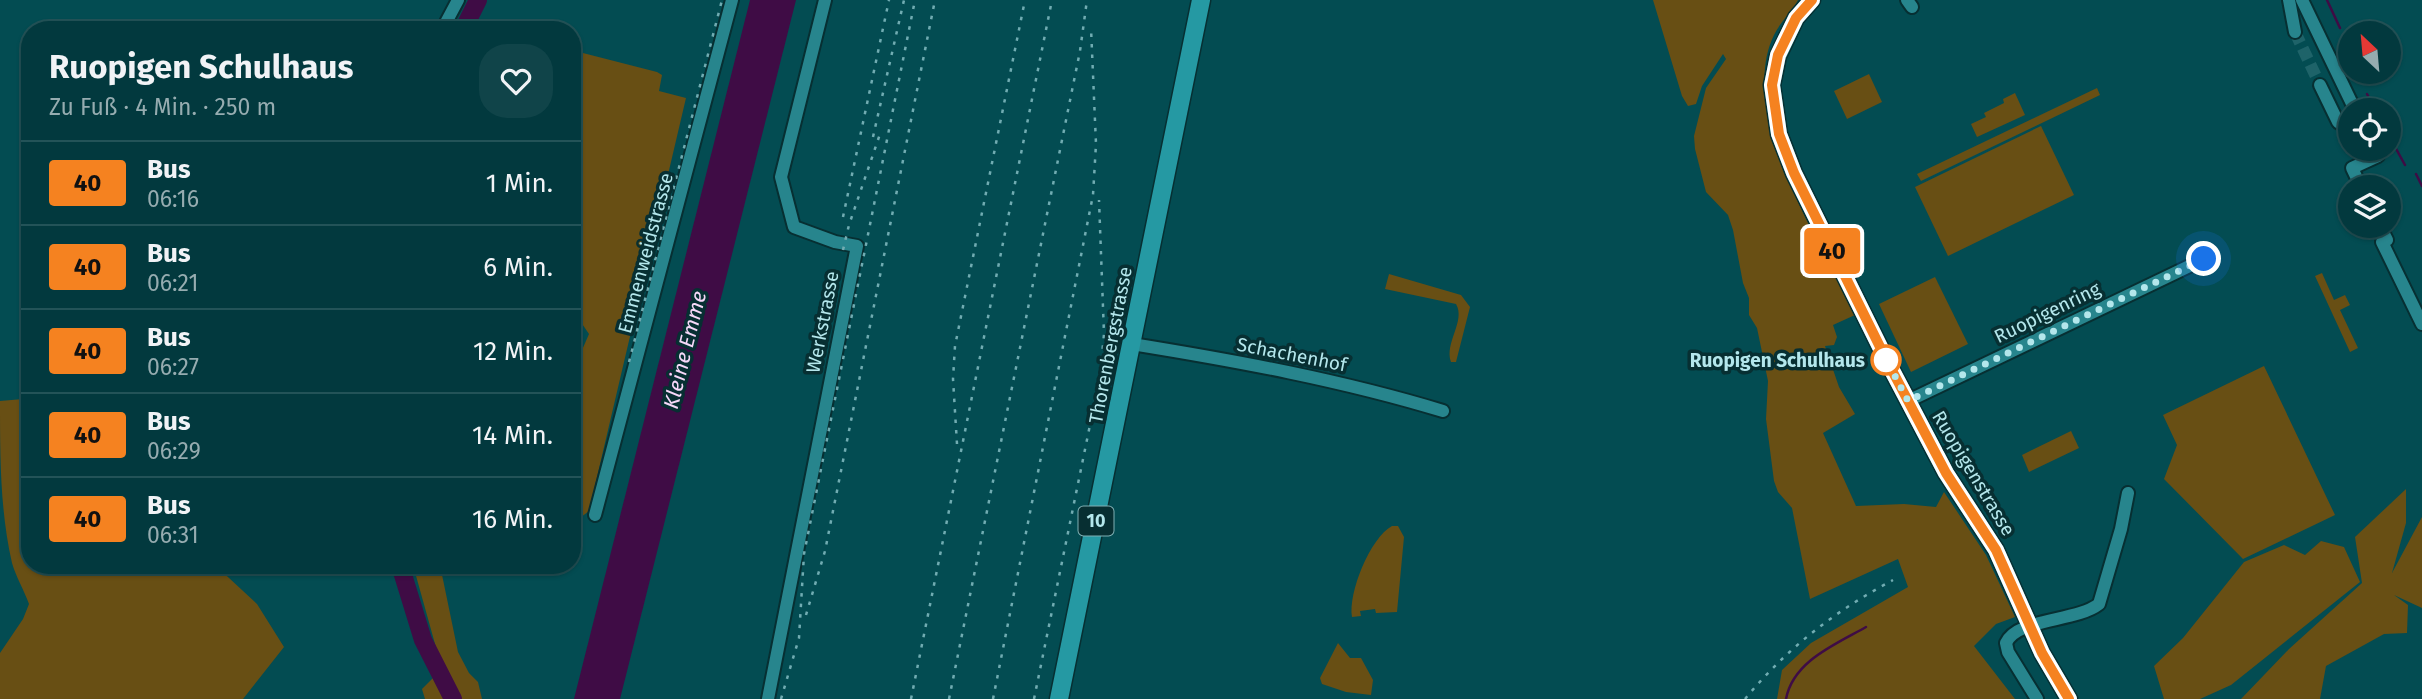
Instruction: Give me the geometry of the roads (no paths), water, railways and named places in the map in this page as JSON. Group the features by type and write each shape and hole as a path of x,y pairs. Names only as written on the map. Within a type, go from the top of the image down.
{"main road":[{"name":"Thorenbergstrasse","path":"1059,699 1201,0"}],"street":[{"path":"447,21 458,0"},
{"name":"Emmenweidstrasse","path":"595,515 732,0"},
{"name":"Werkstrasse","path":"768,699 857,246 835,242 794,227 781,177 825,0"},
{"name":"Ruopigenstrasse","path":"1812,0 1796,18 1778,55 1772,85 1777,127 1794,173 1908,401 1946,473 1996,550 2029,627 2052,673 2069,699"},
{"path":"2289,0 2295,32"},
{"path":"2302,0 2349,98"},
{"path":"2320,85 2338,120"},
{"path":"2355,175 2352,169 2368,161"},
{"path":"2386,238 2387,240 2382,242 2422,324"},
{"name":"Ruopigenring","path":"1908,401 2204,259"},
{"name":"Schachenhof","path":"1132,344 1260,366 1380,392 1443,411"},
{"path":"2037,699 2006,647 2009,636 2029,627 2082,614 2099,604 2121,529 2127,493"}],"water":[{"name":"Kleine Emme","path":"750,0 796,0 620,699 574,699"}],"waterway":[{"path":"468,21 478,0"},
{"path":"2327,0 2338,24"},
{"path":"2367,94 2369,98"},
{"path":"2401,158 2405,165"},
{"path":"2416,174 2422,186"},
{"path":"403,574 423,640 453,699"},
{"path":"1786,699 1790,686 1806,664 1829,647 1866,627"}],"tunnel":[{"path":"2295,32 2320,85"}],"railway":[{"path":"629,362 722,0"},
{"path":"843,217 889,0"},
{"path":"873,137 904,0"},
{"path":"781,699 799,638 804,554 915,0"},
{"path":"806,615 825,551 935,0"},
{"path":"957,444 953,379 955,346 1025,0"},
{"path":"911,699 1052,0"},
{"path":"949,699 1080,51 1087,0"},
{"path":"993,699 1093,195 1096,144 1091,28"},
{"path":"843,250 880,134"},
{"path":"1034,699 1100,376 1104,334 1099,200"},
{"path":"1745,699 1778,663 1813,632 1851,604 1893,580"}],"place":[{"name":"Ruopigen Schulhaus","path":"1886,360"}]}
